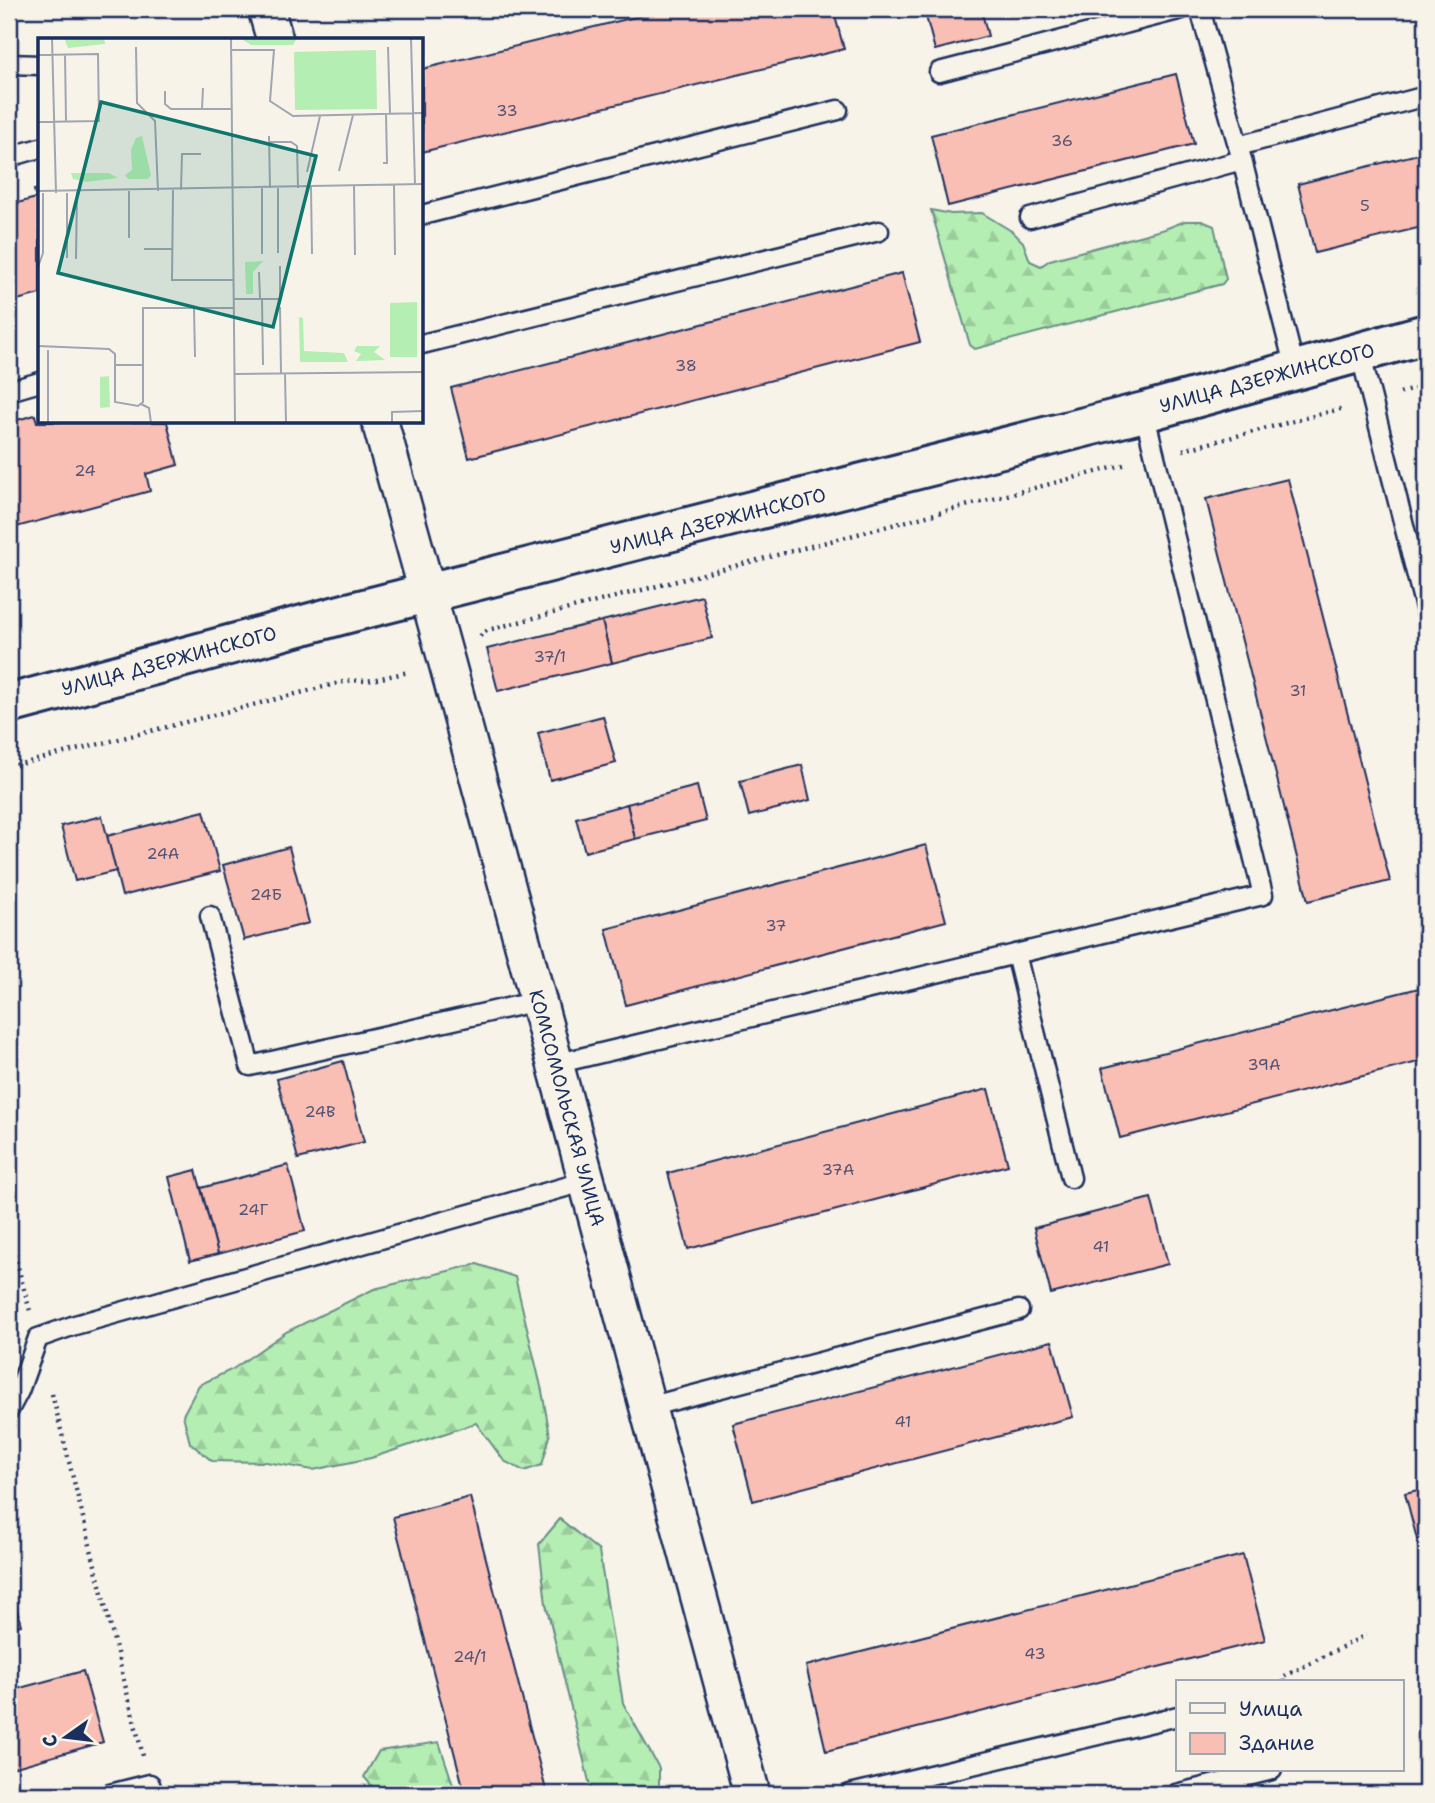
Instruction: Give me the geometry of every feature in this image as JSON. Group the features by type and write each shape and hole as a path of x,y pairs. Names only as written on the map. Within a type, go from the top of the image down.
{"street":[{"path":"266,9 274,38"},
{"name":"УЛИЦА ДЗЕРЖИНСКОГО","path":"9,704 348,613 1144,412 1426,334"},
{"name":"КОМСОМОЛЬСКАЯ УЛИЦА","path":"381,424 752,1794"}],"lane":[{"path":"939,72 1182,9"},
{"path":"1200,9 1295,369"},
{"path":"9,64 38,65"},
{"path":"1030,218 1426,96"},
{"path":"424,214 838,110"},
{"path":"9,157 38,149"},
{"path":"424,344 879,231"},
{"path":"1360,352 1426,612"},
{"path":"9,391 38,383"},
{"path":"555,1064 1263,895 1144,412"},
{"path":"210,916 250,1066 538,1001"},
{"path":"1016,954 1071,1178"},
{"path":"9,1410 19,1391 38,1338 75,1325 587,1181"},
{"path":"648,1407 1019,1310"},
{"path":"850,1794 1176,1716"},
{"path":"1177,1794 1264,1772"},
{"path":"110,1794 152,1789"}],"path":[{"path":"9,767 351,680 367,681 447,663 488,630 1426,386"},
{"path":"9,1234 38,1338 152,1789"},
{"path":"1284,1680 1283,1676 1366,1635"}],"green space":[{"path":"931,210 951,214 982,213 1013,232 1023,242 1030,261 1041,266 1050,260 1165,229 1185,221 1202,221 1214,226 1226,279 1222,284 975,349 970,345"},
{"path":"477,1264 515,1277 550,1436 542,1465 524,1471 504,1461 476,1423 371,1458 313,1470 266,1462 212,1461 190,1443 183,1415 199,1385 233,1369 286,1332 374,1289"},
{"path":"560,1519 599,1551 623,1703 659,1768 659,1794 592,1794 546,1604 539,1544"},
{"path":"439,1742 456,1794 379,1794 364,1777 379,1751"}],"building":[{"path":"668,9 833,9 844,49 424,152 424,69"},
{"path":"924,9 981,9 988,36 935,50"},
{"path":"1176,74 1194,144 948,206 931,135"},
{"path":"1426,152 1426,226 1315,253 1298,184"},
{"path":"38,189 38,295 17,300 9,268 9,214 16,212 14,204 36,198 34,190"},
{"path":"902,273 920,342 469,458 451,388"},
{"path":"14,410 17,420 35,415 38,424 168,424 178,465 146,474 150,491 9,529 9,412"},
{"path":"1288,479 1390,881 1308,901 1206,499"},
{"path":"702,596 712,638 612,663 602,621"},
{"path":"602,621 612,663 498,691 487,649"},
{"path":"603,716 616,763 550,780 538,733"},
{"path":"802,765 810,800 749,816 740,781"},
{"path":"697,786 706,821 635,839 627,804"},
{"path":"627,804 635,839 585,852 576,818"},
{"path":"204,811 220,871 122,896 107,836"},
{"path":"102,816 116,871 75,881 61,826"},
{"path":"926,845 946,921 626,1005 606,929"},
{"path":"289,847 309,923 244,940 223,865"},
{"path":"1419,988 1426,1014 1426,1060 1120,1138 1102,1068"},
{"path":"343,1061 364,1142 298,1159 277,1079"},
{"path":"988,1089 1008,1165 688,1249 668,1173"},
{"path":"288,1165 305,1231 218,1254 201,1188"},
{"path":"196,1170 218,1254 190,1261 169,1177"},
{"path":"1151,1198 1168,1264 1051,1294 1034,1228"},
{"path":"1052,1341 1073,1417 753,1501 733,1424"},
{"path":"1426,1488 1426,1574 1405,1493"},
{"path":"470,1497 547,1794 465,1794 393,1517"},
{"path":"1243,1555 1265,1640 826,1751 806,1666"},
{"path":"12,1591 21,1625 9,1628 9,1592"},
{"path":"83,1671 103,1742 9,1769 9,1691"}]}
